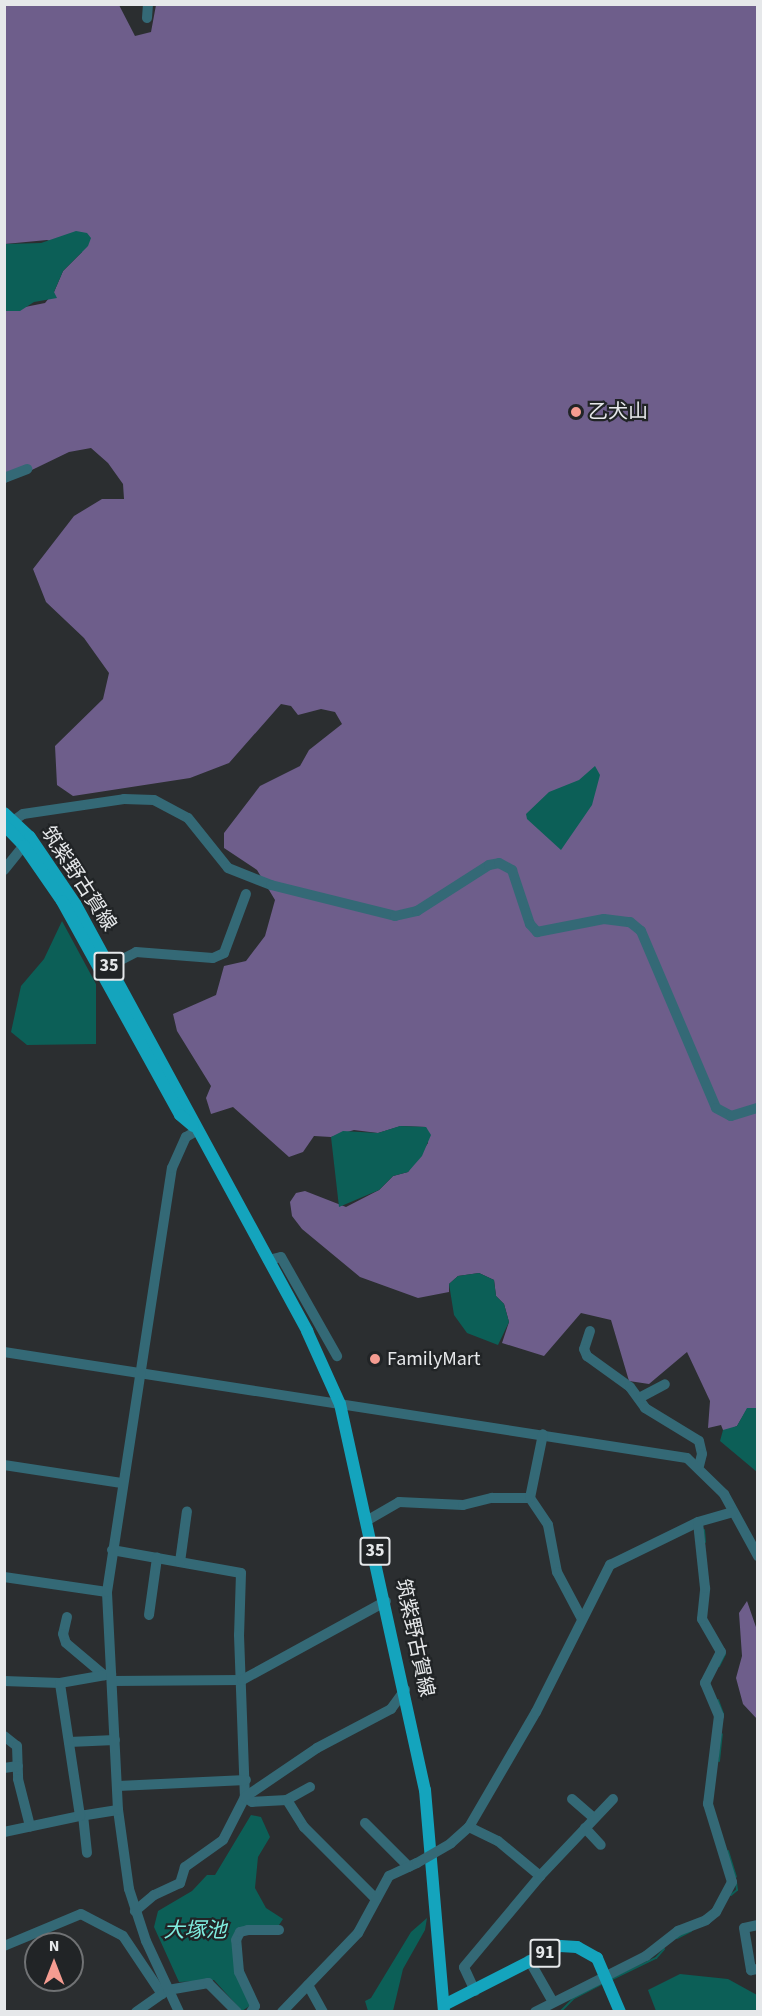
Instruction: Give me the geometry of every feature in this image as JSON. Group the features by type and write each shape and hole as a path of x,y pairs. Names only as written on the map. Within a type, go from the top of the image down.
{"main road":[{"name":"筑紫野古賀線","path":"7,821 27,841 76,905 308,1331 339,1404 368,1520 425,1790 444,2008"},
{"name":"筑紫野古賀線","path":"27,841 180,1115 198,1130"},
{"name":"91","path":"444,2008 529,1960 560,1946 577,1947 597,1958 620,2012"}],"street":[{"path":"147,18 148,4"},
{"path":"4,477 27,469"},
{"path":"7,821 124,799 154,800 188,818 228,868 271,885 395,916 417,911 489,865 499,863 512,870 530,924 537,932 604,919 630,922 641,931 716,1108 731,1116 758,1108"},
{"path":"4,870 27,841"},
{"path":"109,966 136,952 213,958 224,953 246,894"},
{"path":"165,1992 135,1911 118,1809 109,1677 107,1592 172,1168 186,1137 198,1130"},
{"path":"268,1260 281,1257 337,1356"},
{"path":"590,1331 584,1349 588,1356 641,1398 645,1408 699,1441 702,1454 699,1466"},
{"path":"4,1352 667,1453 687,1458 699,1466 720,1488 758,1556"},
{"path":"641,1398 665,1384"},
{"path":"543,1434 530,1498 548,1526 556,1572 582,1619"},
{"path":"4,1465 122,1483"},
{"path":"368,1520 399,1502 463,1505 492,1498 530,1498"},
{"path":"180,1562 187,1511"},
{"path":"282,2012 358,1933 389,1876 451,1843 469,1827 568,1653 582,1619 610,1565 698,1522 732,1512"},
{"path":"535,2012 646,1956 678,1931 706,1920 716,1912 732,1882 708,1803 719,1716 705,1683 721,1652 702,1619 705,1588 698,1522"},
{"path":"112,1550 241,1573 245,1797 224,1839 185,1867 180,1882 135,1911"},
{"path":"149,1615 157,1558"},
{"path":"4,1577 107,1592"},
{"path":"4,1681 60,1683 109,1677 242,1680 386,1601"},
{"path":"67,1617 63,1634 66,1643 109,1677"},
{"path":"60,1683 87,1853"},
{"path":"245,1797 316,1748 391,1709 405,1690"},
{"path":"4,1736 17,1746 18,1766 30,1826"},
{"path":"69,1742 115,1740"},
{"path":"4,1768 18,1766"},
{"path":"118,1786 246,1780"},
{"path":"245,1797 252,1802 287,1800 310,1786"},
{"path":"572,1799 594,1818"},
{"path":"475,1991 464,1967 540,1876 613,1799"},
{"path":"287,1800 304,1827 376,1899"},
{"path":"4,1832 118,1809"},
{"path":"365,1823 413,1865"},
{"path":"469,1827 498,1841 540,1876"},
{"path":"585,1828 601,1845"},
{"path":"5,1944 35,1936 54,1922 81,1914 123,1936 179,2012"},
{"path":"758,1925 744,1928 751,1971 758,1969"},
{"path":"251,2012 255,2006 239,1972 236,1940 240,1932 248,1930 279,1930"},
{"path":"529,1960 553,2002"},
{"path":"136,2012 165,1992 208,1983 237,2012"},
{"path":"308,1985 323,2012"}],"shaded area":[{"path":"5,5 119,5 135,36 151,32 156,5 757,5 758,1408 747,1409 737,1426 729,1430 723,1430 721,1425 708,1428 710,1401 687,1352 649,1384 629,1381 611,1320 581,1313 544,1356 502,1343 509,1322 504,1304 496,1296 494,1280 479,1273 458,1276 449,1284 449,1292 418,1298 360,1277 302,1229 292,1216 290,1202 296,1193 305,1191 346,1207 379,1190 393,1176 408,1172 428,1143 426,1127 401,1126 378,1133 354,1130 331,1137 314,1136 303,1152 289,1157 233,1107 211,1114 206,1098 211,1086 177,1031 173,1014 216,995 224,966 246,961 265,936 275,900 257,870 224,848 224,833 260,786 300,766 309,750 342,724 335,712 321,709 298,715 291,706 281,704 229,763 190,778 73,796 57,785 55,746 103,699 109,673 84,638 46,602 33,569 74,516 102,499 124,499 123,484 108,463 91,448 69,452 5,483 5,311 45,303 54,292 63,271 82,252 47,240 5,244"},
{"path":"747,1601 757,1630 757,1719 743,1704 736,1678 742,1656 739,1613"}],"water":[{"path":"76,231 87,233 91,238 88,246 63,271 54,292 57,298 34,302 20,311 5,311 5,244 41,243"},
{"path":"595,766 600,775 592,805 561,850 527,819 526,814 549,792 579,780"},
{"path":"62,921 96,984 96,1044 27,1045 11,1032 21,986 44,959"},
{"path":"400,1126 426,1127 431,1135 422,1156 408,1172 393,1176 379,1190 339,1207 331,1137 343,1131 378,1133"},
{"path":"479,1273 494,1280 496,1296 504,1304 509,1322 498,1345 467,1333 454,1315 449,1284 458,1276"},
{"path":"747,1408 757,1408 757,1472 720,1441 723,1430 737,1426"},
{"name":"大塚池","path":"251,1815 261,1817 270,1837 258,1857 255,1888 266,1908 283,1919 279,1925 232,1938 235,1973 251,2005 242,2011 214,1980 179,1982 154,1927 158,1911 192,1891 207,1875 215,1875"},
{"path":"427,1918 425,1930 403,1969 393,2011 368,2011 365,2001 371,1998 411,1932"},
{"path":"680,1974 728,1979 757,1995 757,2011 656,2011 648,1990"}],"waterway":[{"path":"704,1530 705,1542"},
{"path":"719,1666 725,1654"},
{"path":"718,1700 723,1714"},
{"path":"719,1761 722,1734"},
{"path":"728,1851 736,1877"},
{"path":"731,1895 737,1890 736,1882"},
{"path":"677,1938 691,1931"},
{"path":"610,1980 656,1958 664,1949"},
{"path":"560,2012 574,1998 602,1984"}],"place":[{"name":"乙犬山","path":"576,412"},
{"name":"FamilyMart","path":"375,1359"}]}
